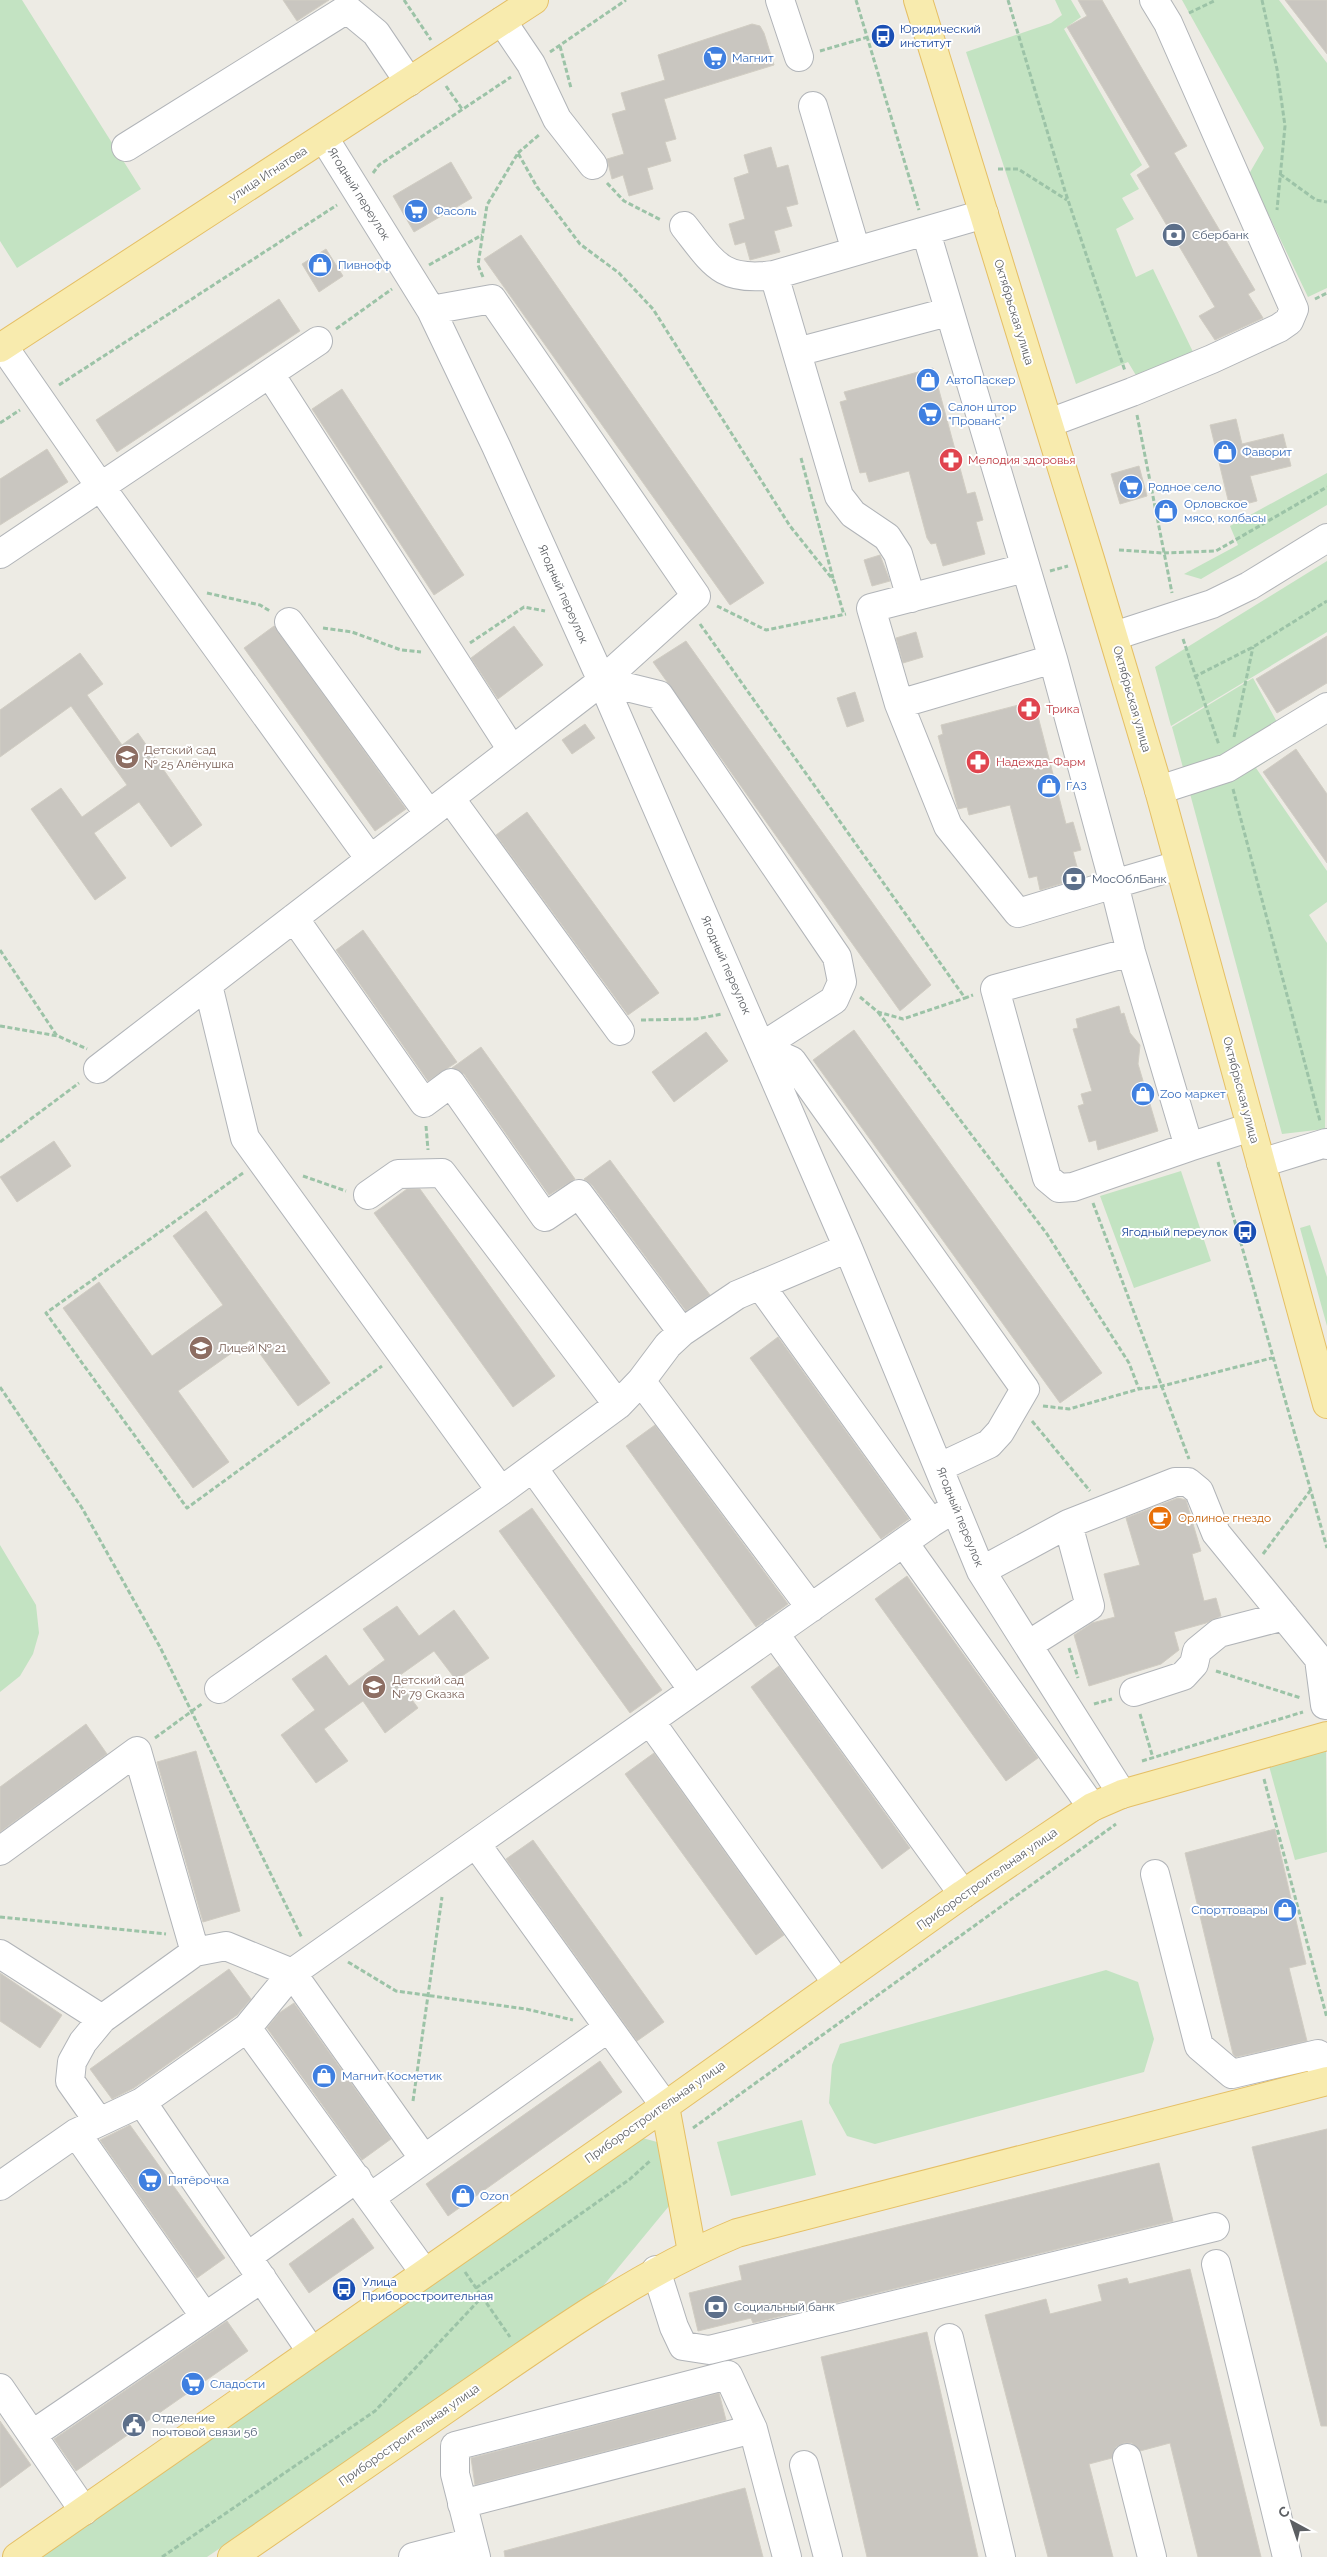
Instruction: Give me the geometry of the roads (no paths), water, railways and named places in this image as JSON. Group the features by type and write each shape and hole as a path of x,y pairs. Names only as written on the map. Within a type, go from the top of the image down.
{"main road":[{"name":"улица Игнатова","path":"2,347 534,0"},
{"name":"Октябрьская улица","path":"918,0 1114,636 1159,790 1327,1404"},
{"name":"Приборостроительная улица","path":"17,2557 665,2106 963,1894 1092,1807 1123,1806 1258,1755 1327,1736"},
{"name":"Приборостроительная улица","path":"239,2555 523,2356 656,2270 692,2252 738,2233 1326,2081"},
{"path":"665,2106 692,2252"}],"street":[{"path":"780,0 799,57"},
{"path":"126,147 346,8 376,34 409,82"},
{"path":"1049,423 1132,392 1279,328 1289,321 1294,309 1161,11"},
{"path":"502,21 531,64 557,119 593,165"},
{"path":"813,106 856,251"},
{"name":"Ягодный переулок","path":"324,138 359,191 431,310 496,446 602,681 745,1009 848,1248 982,1571 1123,1806"},
{"path":"684,226 714,264 735,276 752,278 774,275 984,214"},
{"path":"926,232 1024,568 1053,659 1131,952 1200,1143"},
{"path":"774,275 839,496 853,514 887,537 898,554 911,598"},
{"path":"104,1064 602,681 691,601 492,299 431,310"},
{"path":"797,352 948,312"},
{"path":"0,554 318,341"},
{"path":"2,347 100,486 370,859"},
{"path":"270,374 512,750"},
{"path":"1114,636 1212,604 1249,586 1327,538"},
{"path":"1024,568 871,608 899,704 948,826 1018,913 1179,865"},
{"path":"289,622 429,814"},
{"path":"899,704 1053,659"},
{"path":"602,681 659,696 837,957 842,982 834,1000 761,1047"},
{"path":"1159,790 1227,768 1323,717"},
{"path":"450,798 615,1024"},
{"path":"294,918 424,1102 451,1083 545,1217 579,1194 682,1332"},
{"path":"1131,952 995,989 1047,1178 1059,1188 1085,1183 1251,1127"},
{"path":"208,985 245,1138 501,1491"},
{"path":"761,1047 792,1061 1025,1389 1000,1432 990,1444 940,1467"},
{"path":"1260,1163 1327,1143"},
{"path":"368,1195 398,1174 442,1173 618,1405"},
{"path":"219,1689 501,1491 618,1405 641,1381 668,1345 682,1332 737,1295 848,1248"},
{"path":"760,1285 931,1523"},
{"path":"641,1381 810,1608"},
{"path":"533,1468 693,1690"},
{"path":"982,1571 1068,1524 1175,1482 1188,1482 1199,1491 1216,1533 1319,1660 1325,1705"},
{"path":"0,2186 87,2128 142,2102 247,2028 302,1966 774,1633 955,1508"},
{"path":"1028,1645 1090,1606 1068,1524"},
{"path":"904,1542 1092,1807"},
{"path":"1134,1692 1182,1676 1194,1664 1198,1651 1219,1633 1284,1616"},
{"path":"774,1633 963,1894"},
{"path":"650,1721 837,1983"},
{"path":"0,1851 136,1751 193,1944"},
{"path":"476,1844 665,2106"},
{"path":"1155,1874 1199,2046 1232,2074 1318,2054 1326,2081"},
{"path":"205,2316 87,2128 70,2081 72,2062 83,2042 102,2020 193,1944 226,1946 302,1966 408,2137 424,2159"},
{"path":"0,1954 102,2020"},
{"path":"247,2028 424,2272"},
{"path":"33,2434 205,2316 254,2268 364,2188 424,2159 608,2028"},
{"path":"142,2102 311,2351"},
{"path":"656,2270 674,2327 683,2346 709,2350 1215,2227"},
{"path":"1216,2264 1287,2557"},
{"path":"949,2338 1001,2557"},
{"path":"413,2557 474,2550 455,2474 455,2446 728,2375 753,2429 787,2557"},
{"path":"0,2388 84,2511"},
{"path":"462,2504 753,2429"},
{"path":"1127,2458 1152,2557"},
{"path":"804,2465 828,2557"}],"place":[{"name":"Юридический институт","path":"883,36"},
{"name":"Магнит","path":"715,58"},
{"name":"Фасоль","path":"416,211"},
{"name":"Сбербанк","path":"1174,235"},
{"name":"Пивнофф","path":"320,265"},
{"name":"АвтоПаскер","path":"928,380"},
{"name":"Салон штор \"Прованс\"","path":"930,414"},
{"name":"Фаворит","path":"1225,452"},
{"name":"Мелодия здоровья","path":"951,460"},
{"name":"Родное село","path":"1131,487"},
{"name":"Орловское мясо, колбасы","path":"1166,511"},
{"name":"Трика","path":"1029,709"},
{"name":"Детский сад № 25 Алёнушка","path":"127,757"},
{"name":"Надежда-Фарм","path":"978,762"},
{"name":"ГАЗ","path":"1049,786"},
{"name":"МосОблБанк","path":"1074,879"},
{"name":"Zoo маркет","path":"1143,1094"},
{"name":"Ягодный переулок","path":"1245,1232"},
{"name":"Лицей № 21","path":"201,1348"},
{"name":"Орлиное гнездо","path":"1160,1518"},
{"name":"Детский сад № 79 Сказка","path":"374,1687"},
{"name":"Спорттовары","path":"1285,1910"},
{"name":"Магнит Косметик","path":"324,2076"},
{"name":"Пятёрочка","path":"150,2180"},
{"name":"Ozon","path":"463,2196"},
{"name":"Улица Приборостроительная","path":"344,2289"},
{"name":"Социальный банк","path":"716,2307"},
{"name":"Сладости","path":"193,2384"},
{"name":"Отделение почтовой связи 56","path":"134,2425"}]}
